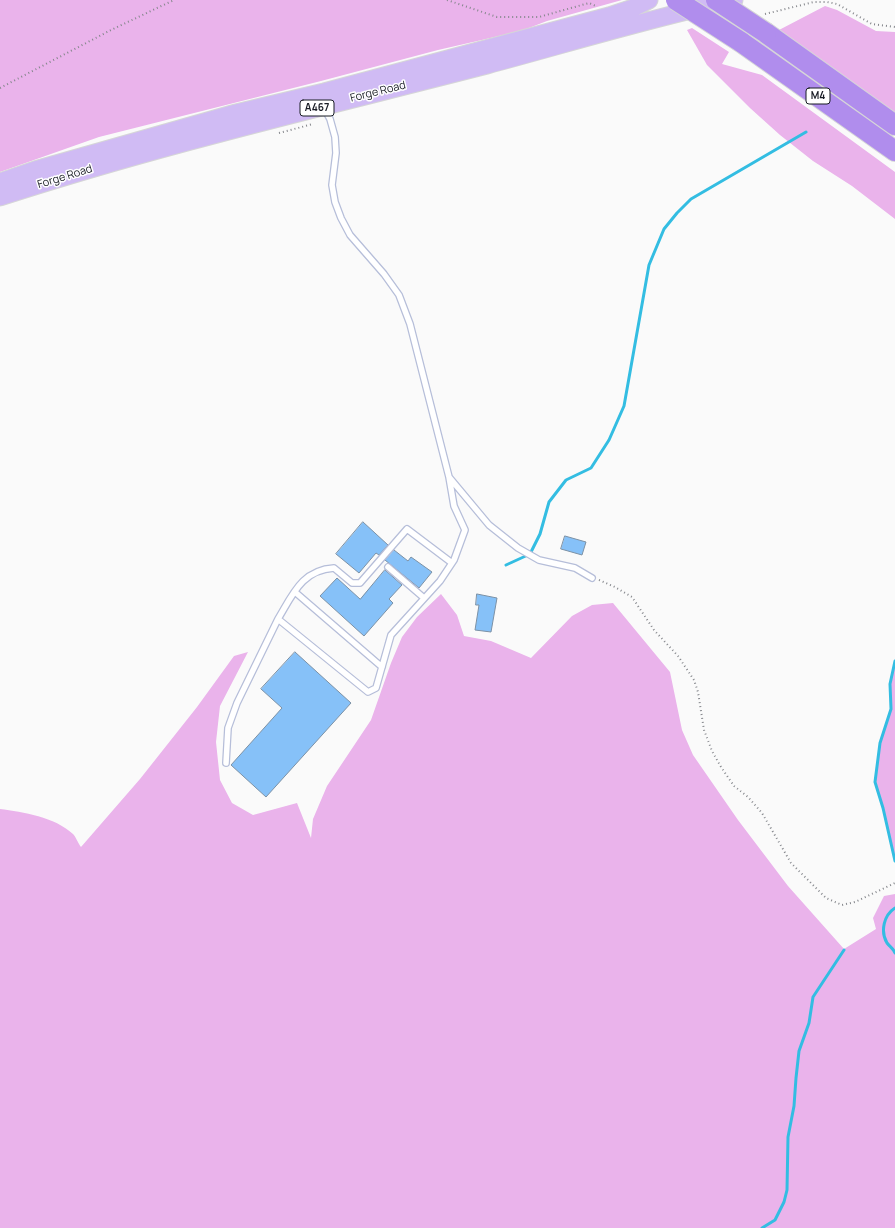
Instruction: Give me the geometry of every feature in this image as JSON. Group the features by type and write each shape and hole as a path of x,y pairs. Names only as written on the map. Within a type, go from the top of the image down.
{"highway":[{"name":"M4","path":"676,0 741,42 895,151"},
{"name":"M4","path":"716,0 764,24 895,125"}],"main road":[{"name":"Forge Road","path":"0,182 35,170 236,113 324,92 609,16 633,8 649,0"},
{"name":"Forge Road","path":"0,197 74,173 323,106 486,65 685,11 734,0"}],"lane":[{"path":"278,619 368,692 376,688 391,635 440,581 452,563 465,530 454,506 449,477 410,324 399,295 384,274 350,235 337,207 332,185 336,153 335,137 330,120 323,106"},
{"path":"449,477 489,525 518,548 539,560 575,568 592,578"},
{"path":"226,763 228,728 237,703 278,619 295,592 309,575 322,569 334,568 352,583 360,584 404,530 407,529 452,563"},
{"path":"388,567 424,598"},
{"path":"295,592 382,667"}],"path":[{"path":"0,88 111,30 174,0"},
{"path":"447,0 497,17 539,17 590,3 603,9"},
{"path":"764,24 814,2 827,2 837,4 872,24 895,27"},
{"path":"592,578 615,587 632,597 654,630 678,656 694,680 698,692 704,730 712,751 721,767 734,786 762,813 791,862 826,898 833,903 842,905 895,883"}],"shaded area":[{"path":"0,0 622,0 547,21 521,31 438,50 99,137 0,172"},
{"path":"825,6 837,10 876,31 895,32 895,118 779,30"},
{"path":"692,28 729,52 722,64 762,75 895,172 895,219 852,186 813,161 780,135 750,108 707,65 687,30"},
{"path":"441,594 457,615 464,636 491,641 531,658 572,616 592,605 613,603 670,672 682,730 693,755 738,820 788,886 844,949 876,929 873,918 884,896 895,894 895,1228 0,1228 0,809 38,816 57,823 73,834 81,847 140,779 197,707 234,656 248,652 220,706 216,742 220,780 232,803 253,815 297,803 311,838 313,819 327,786 371,720 391,663 402,637 417,617"},
{"path":"895,661 895,861 883,808 875,782 880,743 891,709 890,684"}],"building":[{"path":"363,522 388,545 379,555 376,553 359,573 336,554"},
{"path":"565,536 586,542 582,555 561,549"},
{"path":"394,550 408,561 411,557 432,572 419,588 385,560"},
{"path":"385,570 402,585 389,599 393,603 364,636 320,596 337,578 360,599"},
{"path":"477,594 497,598 491,632 475,630 479,605 476,605"},
{"path":"295,652 351,703 266,797 231,765 282,708 261,689"}],"waterway":[{"path":"506,565 530,554 540,534 549,502 566,480 591,468 609,440 624,406 649,265 664,229 691,199 806,132"},
{"path":"895,661 890,684 891,709 880,743 875,782 883,808 895,861"},
{"path":"895,908 888,915 884,924 885,938 895,953"},
{"path":"762,1228 775,1220 784,1202 787,1190 788,1137 794,1106 799,1051 809,1023 813,997 844,950"}]}
